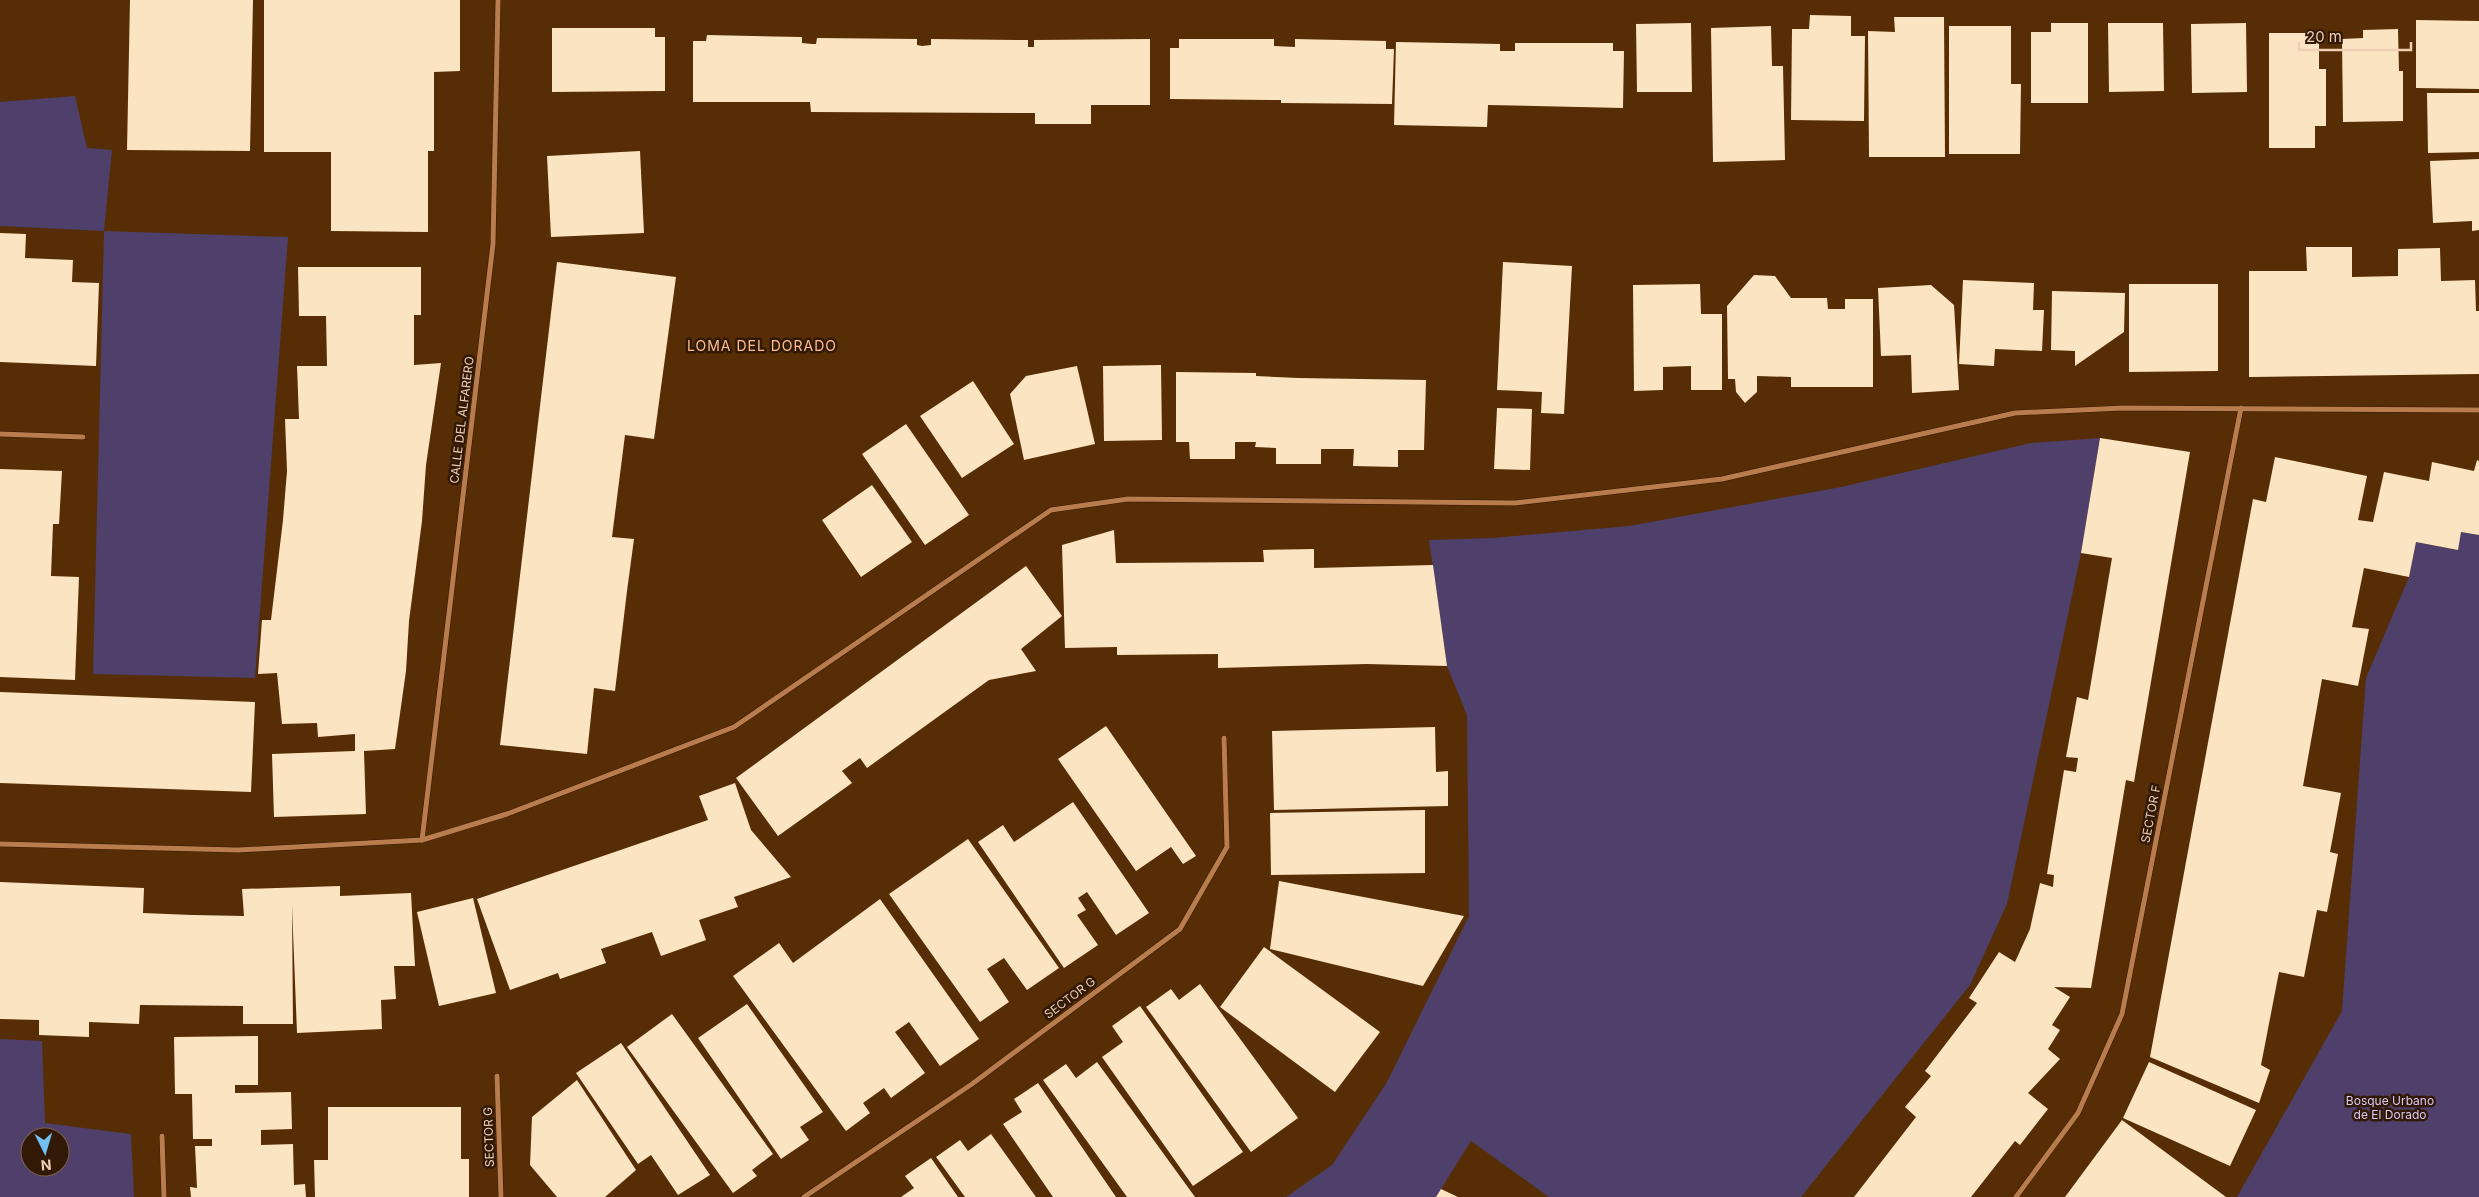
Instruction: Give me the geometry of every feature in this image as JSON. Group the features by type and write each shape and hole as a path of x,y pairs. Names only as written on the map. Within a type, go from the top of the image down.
{"street":[{"name":"CALLE DEL ALFARERO","path":"422,840 493,244 498,0"},
{"path":"0,844 238,850 422,840 507,814 734,727 1051,510 1128,498 1515,503 1722,479 2015,414 2123,408 2479,410"},
{"name":"SECTOR F","path":"2016,1197 2078,1114 2122,1014 2241,408"},
{"path":"0,434 83,437"},
{"name":"SECTOR G","path":"804,1197 972,1084 1180,929 1227,847 1224,738"},
{"name":"SECTOR G","path":"497,1076 501,1197"},
{"path":"162,1136 164,1197"}],"green space":[{"path":"75,96 87,148 112,150 104,231 0,226 0,102"},
{"path":"104,231 288,237 255,678 93,674"},
{"path":"2100,438 2081,553 2007,904 1970,985 1801,1197 1549,1197 1471,1141 1436,1197 1286,1197 1332,1165 1387,1082 1469,916 1467,715 1447,666 1429,540 1492,538 1629,526 1841,487 2031,443"},
{"name":"Bosque Urbano de El Dorado","path":"2461,532 2479,535 2479,1197 2237,1197 2342,1011 2366,678 2409,577 2416,542 2457,550"},
{"path":"0,1039 42,1041 45,1123 131,1134 134,1197 0,1197"}],"building":[{"path":"130,0 253,0 250,151 127,150"},
{"path":"264,0 460,0 460,71 434,72 434,151 428,151 428,232 331,231 331,152 264,152"},
{"path":"1810,15 1851,16 1851,36 1865,36 1864,121 1791,120 1792,29 1809,29"},
{"path":"1894,17 1944,17 1945,157 1869,157 1868,31 1895,32"},
{"path":"2416,20 2479,21 2479,89 2416,88"},
{"path":"1691,23 1692,92 1637,92 1636,24"},
{"path":"2051,23 2088,23 2088,103 2031,103 2031,32 2051,32"},
{"path":"2108,23 2163,23 2164,91 2109,92"},
{"path":"2246,23 2247,92 2192,93 2191,24"},
{"path":"1771,26 1772,66 1783,66 1785,160 1713,162 1711,28"},
{"path":"1949,26 2011,26 2011,84 2021,84 2020,154 1949,154"},
{"path":"552,28 655,28 655,37 665,37 665,91 552,92"},
{"path":"2398,29 2399,71 2403,71 2403,121 2343,122 2342,39 2363,38 2363,30"},
{"path":"2269,33 2319,33 2319,69 2326,69 2326,126 2315,126 2315,148 2269,148"},
{"path":"707,35 802,37 802,43 812,44 816,44 817,38 917,39 917,45 922,46 931,45 931,39 1028,40 1028,47 1034,47 1034,40 1150,39 1150,105 1091,105 1091,124 1035,124 1035,113 811,112 810,102 693,102 693,41 706,41"},
{"path":"1179,39 1274,39 1274,46 1295,47 1295,39 1386,41 1386,49 1394,49 1392,104 1170,99 1170,48 1179,48"},
{"path":"1396,42 1500,44 1500,51 1515,51 1515,43 1613,43 1613,51 1624,51 1623,108 1488,105 1487,127 1394,125"},
{"path":"2427,93 2479,93 2479,152 2428,153"},
{"path":"640,151 644,233 551,237 547,156"},
{"path":"2479,159 2479,230 2472,231 2472,221 2433,223 2430,161"},
{"path":"0,233 26,234 25,258 73,260 72,282 99,283 96,366 0,362"},
{"path":"2306,247 2352,247 2352,277 2398,276 2398,249 2440,248 2441,281 2475,280 2476,311 2479,311 2479,374 2249,377 2249,271 2307,271"},
{"path":"557,262 676,277 654,439 625,435 612,537 634,539 615,691 594,688 587,754 500,745"},
{"path":"1503,262 1572,266 1564,414 1541,413 1542,392 1497,390"},
{"path":"298,267 421,267 421,315 414,315 414,365 441,363 426,465 422,521 409,621 406,671 395,749 364,751 366,814 274,817 272,754 355,751 355,734 318,737 317,723 282,724 277,673 258,674 262,620 271,620 283,520 287,471 285,419 299,419 297,366 327,366 326,316 299,316"},
{"path":"1754,275 1775,276 1791,298 1827,298 1828,309 1845,309 1845,299 1873,299 1873,387 1791,387 1791,377 1757,376 1757,392 1745,403 1736,392 1735,379 1728,379 1727,306"},
{"path":"1963,280 2034,283 2033,310 2044,310 2042,351 1995,349 1994,366 1959,364"},
{"path":"1700,284 1701,314 1722,314 1722,390 1691,390 1691,366 1663,367 1663,390 1634,391 1633,285"},
{"path":"2129,284 2218,284 2218,371 2129,372"},
{"path":"1931,285 1954,305 1959,390 1912,393 1911,355 1881,356 1878,288"},
{"path":"2052,291 2125,293 2124,332 2075,366 2075,351 2051,350"},
{"path":"1161,365 1162,440 1104,441 1103,366"},
{"path":"1077,366 1095,444 1024,460 1010,394 1026,376"},
{"path":"1176,372 1256,373 1256,376 1298,378 1426,380 1424,450 1398,450 1398,467 1353,466 1354,449 1321,449 1321,464 1276,464 1276,448 1255,447 1256,442 1235,442 1235,459 1190,459 1189,442 1176,442"},
{"path":"973,381 1014,444 962,478 920,416"},
{"path":"1497,408 1532,409 1530,470 1494,469"},
{"path":"906,424 969,515 925,545 862,454"},
{"path":"2100,438 2190,452 2134,782 2126,780 2091,988 2054,987 2070,997 2052,1025 2060,1030 2048,1049 2060,1059 2028,1093 2048,1109 2020,1145 2015,1141 1971,1197 1854,1197 1916,1117 1905,1107 1931,1076 1925,1071 1977,1003 1969,998 1999,952 2015,962 2030,929 2040,883 2053,887 2054,875 2047,874 2064,770 2076,772 2078,758 2066,757 2077,697 2088,700 2112,558 2081,553"},
{"path":"2275,457 2367,476 2358,520 2373,522 2384,472 2429,481 2432,462 2474,471 2477,460 2479,461 2479,535 2461,532 2458,550 2416,542 2409,577 2364,568 2352,627 2369,629 2358,686 2322,679 2303,786 2341,793 2330,852 2338,854 2327,912 2317,910 2304,977 2279,972 2261,1065 2270,1070 2259,1103 2150,1057 2253,499 2266,502"},
{"path":"0,469 62,471 59,524 53,524 51,576 79,577 75,680 0,677"},
{"path":"872,485 912,542 861,577 822,520"},
{"path":"1114,530 1116,563 1264,562 1263,550 1314,549 1314,568 1433,565 1447,666 1367,664 1218,668 1218,654 1117,655 1117,647 1065,648 1062,545"},
{"path":"1026,566 1062,616 1021,649 1036,671 989,680 867,768 860,758 842,771 852,783 778,836 736,778"},
{"path":"0,692 255,702 251,792 0,783"},
{"path":"1106,726 1196,856 1183,864 1171,847 1136,871 1058,759"},
{"path":"1435,727 1436,772 1448,771 1448,806 1274,810 1272,731"},
{"path":"735,783 751,830 791,877 734,897 738,907 699,920 706,940 661,956 652,932 601,949 606,963 560,979 558,973 510,990 477,899 708,820 699,796"},
{"path":"1073,802 1149,913 1116,935 1087,892 1078,898 1086,910 1077,915 1098,945 1064,968 978,842 1003,825 1014,842"},
{"path":"1425,810 1425,873 1271,875 1270,813"},
{"path":"968,839 1059,968 1027,990 1004,958 987,969 1009,1002 980,1022 889,894"},
{"path":"1279,881 1464,916 1423,986 1270,949"},
{"path":"0,882 144,888 143,913 192,915 244,916 242,889 340,886 340,896 411,893 415,966 394,966 396,999 381,1000 382,1029 297,1033 292,906 293,1024 243,1024 243,1006 140,1005 139,1024 89,1022 89,1037 39,1035 39,1020 0,1019"},
{"path":"473,898 496,993 439,1006 417,912"},
{"path":"880,899 979,1039 940,1066 909,1022 895,1032 925,1073 891,1098 884,1088 863,1103 870,1113 846,1131 733,976 779,943 793,963"},
{"path":"1264,947 1380,1032 1335,1092 1220,1007"},
{"path":"1200,984 1298,1118 1251,1152 1146,1007 1171,989 1179,1000"},
{"path":"747,1004 823,1112 800,1127 809,1140 781,1159 698,1038"},
{"path":"1140,1006 1243,1152 1193,1186 1102,1057 1123,1042 1112,1026"},
{"path":"672,1014 773,1154 752,1170 757,1176 733,1193 627,1047"},
{"path":"258,1036 258,1085 235,1085 235,1093 291,1092 292,1129 261,1130 261,1145 293,1144 294,1185 305,1184 306,1197 191,1197 190,1187 197,1188 195,1146 212,1146 212,1139 193,1139 192,1094 175,1094 174,1037"},
{"path":"621,1043 710,1175 678,1195 651,1155 638,1164 576,1073"},
{"path":"1097,1062 1195,1197 1127,1197 1043,1080 1066,1064 1076,1078"},
{"path":"2149,1062 2256,1110 2230,1166 2123,1118"},
{"path":"577,1080 636,1170 605,1197 557,1197 530,1165 532,1117"},
{"path":"1038,1083 1116,1197 1053,1197 1003,1124 1022,1112 1014,1099"},
{"path":"328,1107 461,1107 461,1159 469,1159 469,1197 315,1197 314,1160 328,1160"},
{"path":"2122,1120 2226,1197 2065,1197"},
{"path":"991,1134 1036,1197 965,1197 936,1157 960,1140 968,1151"},
{"path":"931,1158 958,1197 901,1197 914,1188 905,1176"},
{"path":"1441,1189 1458,1197 1436,1197"}],"district":[{"name":"LOMA DEL DORADO","path":"762,346"}]}
